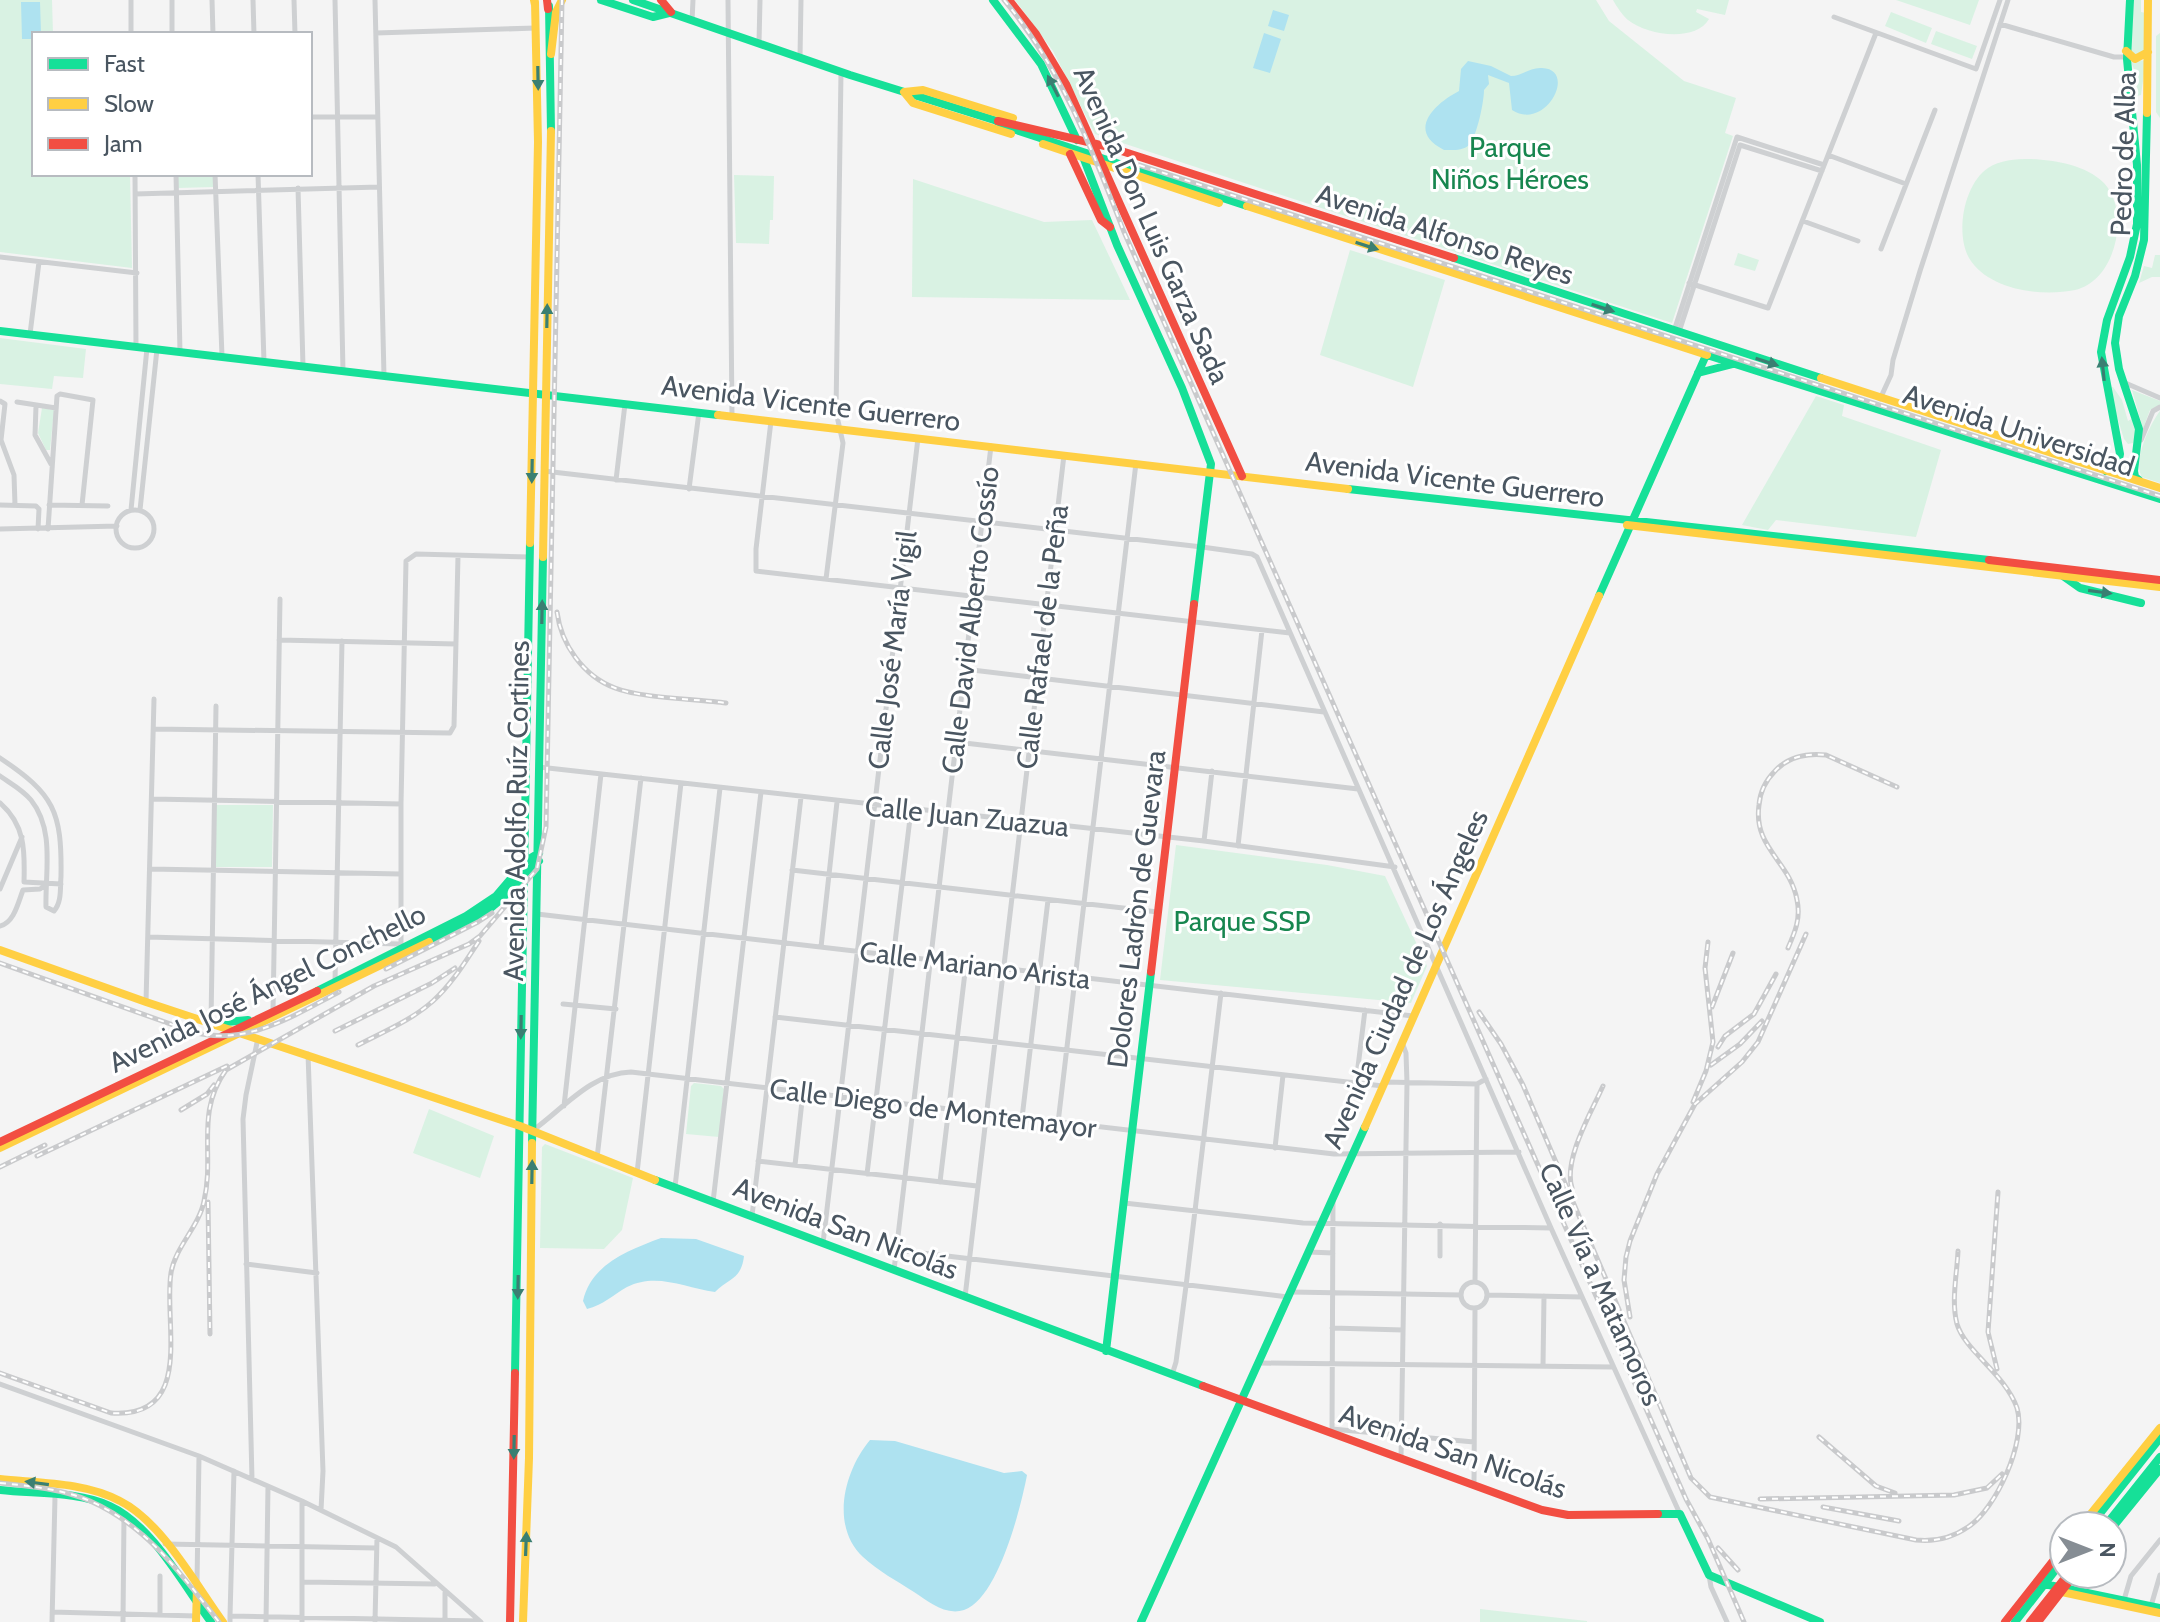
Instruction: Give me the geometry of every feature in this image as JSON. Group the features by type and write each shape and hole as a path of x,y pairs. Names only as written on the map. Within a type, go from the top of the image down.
{"main road":[{"path":"551,54 556,12 562,0"},
{"path":"601,0 653,17 671,13 661,0"},
{"name":"Avenida Alfonso Reyes","path":"633,0 923,99 994,120 1109,147 1880,399"},
{"name":"Avenida Don Luis Garza Sada","path":"993,0 1041,64 1074,133 1110,227 1209,453 1211,472"},
{"name":"Avenida Don Luis Garza Sada","path":"1009,0 1036,34 1058,70 1242,476"},
{"name":"Pedro de Alba","path":"2122,445 2105,390 2102,368 2105,327 2129,266 2137,226 2137,164 2126,54 2130,0"},
{"name":"Pedro de Alba","path":"2148,0 2145,234 2139,263 2116,329 2115,353 2136,415 2139,444 2134,474 2137,480 2148,484"},
{"name":"Avenida Adolfo Ruíz Cortines","path":"510,1622 538,142 534,2"},
{"name":"Avenida Adolfo Ruíz Cortines","path":"523,1622 529,1458 532,1131 540,811 551,54 548,3"},
{"path":"2126,54 2135,59 2148,52"},
{"path":"904,92 923,90 1039,125 1089,136 1312,209 1321,217"},
{"path":"904,92 913,103 1273,220 1293,222"},
{"name":"Avenida Alfonso Reyes","path":"994,120 1293,222 1863,403"},
{"path":"1039,125 1044,144"},
{"path":"1066,152 1074,133"},
{"path":"1083,158 1089,136"},
{"path":"1066,152 1101,220 1110,227"},
{"path":"1510,278 1526,296"},
{"path":"1157,329 1172,319"},
{"path":"2105,327 2116,329"},
{"name":"Avenida Vicente Guerrero","path":"0,331 1136,463 2160,587"},
{"path":"1693,337 1718,357"},
{"name":"Avenida Ciudad de Los Ángeles","path":"1141,1622 1384,1084 1707,353"},
{"path":"1698,373 1738,363"},
{"name":"Avenida Universidad","path":"1880,399 2160,488"},
{"name":"Avenida Universidad","path":"1863,403 2160,499"},
{"path":"1915,420 1953,422"},
{"path":"2106,471 2118,464 2122,445 2131,448 2139,444"},
{"name":"Dolores Ladròn de Guevara","path":"1106,1351 1211,472"},
{"path":"1642,498 1642,509 1651,521"},
{"name":"Avenida Vicente Guerrero","path":"1632,522 1651,521 2160,580"},
{"path":"2063,576 2076,588 2123,595 2141,603"},
{"path":"526,813 532,816 540,811"},
{"name":"Avenida José Ángel Conchello","path":"236,1031 482,907 502,890 526,861 539,857"},
{"name":"Avenida José Ángel Conchello","path":"0,1145 477,919 502,899 539,857"},
{"path":"523,939 530,937 536,940"},
{"name":"Avenida San Nicolás","path":"0,950 146,1002 520,1126 1106,1351 1332,1431 1401,1460 1555,1513 1680,1514"},
{"path":"211,1023 256,1019"},
{"path":"2094,1510 2160,1428"},
{"path":"2103,1510 2158,1440"},
{"path":"2118,1510 2160,1457"},
{"path":"2127,1510 2160,1469"},
{"path":"0,1479 118,1499 139,1514 197,1587 228,1620"},
{"path":"0,1490 96,1502 124,1514 148,1537 211,1622"},
{"name":"Calle Vía a Matamoros","path":"1680,1514 1709,1575"},
{"path":"2005,1622 2048,1569"},
{"path":"2015,1622 2048,1574"},
{"path":"1709,1575 1820,1622"},
{"path":"2036,1583 2048,1586"},
{"path":"196,1619 197,1587"},
{"path":"2030,1622 2058,1590"},
{"path":"2038,1622 2062,1590"},
{"path":"2067,1590 2155,1610"},
{"path":"2069,1590 2124,1600 2155,1610"}],"street":[{"path":"131,0 131,32"},
{"path":"172,0 172,32"},
{"path":"212,0 213,32"},
{"path":"253,0 254,32"},
{"path":"294,0 295,32"},
{"path":"335,0 343,371"},
{"path":"375,0 384,376"},
{"path":"692,21 693,0"},
{"path":"728,0 732,416"},
{"path":"759,43 760,0"},
{"path":"800,57 801,0"},
{"path":"1834,17 1976,69 2000,0"},
{"path":"1880,399 1890,379 1916,283 2008,0"},
{"path":"2000,24 2114,57 2126,54"},
{"path":"376,33 536,28"},
{"path":"1691,284 1768,308 1876,33"},
{"path":"826,579 843,443 836,412 841,72"},
{"path":"1881,249 1935,110"},
{"path":"312,117 377,117"},
{"path":"1676,332 1740,145 1823,168"},
{"path":"1828,155 1906,184"},
{"path":"135,176 136,347"},
{"path":"176,176 180,352"},
{"path":"215,176 222,356"},
{"path":"258,176 264,362"},
{"path":"135,194 379,187"},
{"path":"298,188 303,366"},
{"path":"1802,221 1858,241"},
{"path":"0,257 137,273"},
{"path":"30,334 39,262"},
{"path":"131,510 152,349"},
{"path":"140,510 152,349"},
{"path":"2122,381 2160,398"},
{"path":"44,529 59,394 93,400 82,505"},
{"path":"0,401 5,404 1,440 14,475 15,505"},
{"path":"17,402 56,408"},
{"path":"616,480 625,404"},
{"path":"36,406 35,435 51,464"},
{"path":"2139,444 2152,413 2160,407"},
{"path":"689,489 699,412"},
{"path":"771,421 754,568 759,572 1290,633"},
{"name":"Calle José María Vigil","path":"823,1243 918,438"},
{"name":"Calle David Alberto Cossío","path":"894,1270 991,446"},
{"name":"Calle Rafael de la Peña","path":"965,1297 1064,455"},
{"path":"1058,1123 1136,463"},
{"path":"544,471 1202,547"},
{"path":"0,505 38,507 44,529"},
{"path":"49,505 108,506"},
{"path":"131,510 140,510 154,524 153,536 146,545 135,548 124,544 117,535 117,526 120,517 131,510"},
{"path":"0,529 117,526"},
{"name":"Calle Vía a Matamoros","path":"1202,547 1252,554 1261,561 1551,1228 1680,1514"},
{"path":"148,937 400,946 405,565 408,558 416,554 531,557"},
{"path":"154,729 448,734 453,731 458,556"},
{"path":"273,1012 280,599"},
{"path":"1238,846 1262,630"},
{"path":"279,640 456,644"},
{"path":"335,982 342,641"},
{"path":"964,669 1325,712"},
{"path":"146,1002 154,699"},
{"path":"211,1023 216,706"},
{"path":"956,742 1359,789"},
{"path":"0,758 34,782 51,804 60,829 61,884 56,910 51,911 46,903 46,839 38,810 24,793 0,776"},
{"name":"Calle Juan Zuazua","path":"539,767 1020,823 1204,841 1395,867"},
{"path":"1204,841 1212,771"},
{"path":"564,1106 601,774"},
{"path":"597,1158 641,778"},
{"path":"637,1173 681,783"},
{"path":"675,1187 720,788"},
{"path":"713,1202 761,792"},
{"path":"752,1216 801,797"},
{"path":"152,799 401,804"},
{"path":"821,947 837,802"},
{"path":"38,810 51,804"},
{"path":"1,806 16,819 22,836 24,882 40,881 46,885"},
{"path":"867,1174 911,810"},
{"path":"0,889 22,836"},
{"path":"150,869 400,874"},
{"path":"792,870 1158,912"},
{"path":"0,926 7,925 11,920 23,890 61,884"},
{"path":"1022,1118 1048,900"},
{"path":"46,903 59,902"},
{"name":"Calle Mariano Arista","path":"537,914 1413,1016"},
{"path":"940,1182 966,964"},
{"path":"1172,1375 1196,1212 1221,993"},
{"path":"563,1004 616,1009"},
{"path":"1356,1083 1365,1010"},
{"path":"775,1017 1356,1083 1477,1084 1486,1079"},
{"path":"252,1479 244,1107 258,1038"},
{"path":"1401,1460 1407,1083 1406,1053 1402,1041"},
{"path":"308,1054 323,1471 321,1510"},
{"name":"Calle Diego de Montemayor","path":"607,1076 648,1074 1275,1148 1351,1154 1519,1152"},
{"path":"1275,1148 1283,1075"},
{"path":"532,1131 596,1081 607,1076"},
{"path":"1475,1282 1477,1084"},
{"path":"795,1165 803,1092"},
{"path":"758,1161 977,1186"},
{"path":"1333,1196 1332,1431 1474,1442"},
{"path":"1124,1203 1303,1223 1551,1228"},
{"path":"1440,1224 1440,1256"},
{"path":"897,1250 1186,1286 1289,1294 1461,1295"},
{"path":"1309,1252 1333,1253"},
{"path":"246,1264 317,1273"},
{"path":"1475,1282 1484,1286 1487,1295 1482,1305 1475,1308 1467,1306 1461,1295 1467,1284 1475,1282"},
{"path":"1487,1295 1582,1297"},
{"path":"1543,1366 1544,1296"},
{"path":"1474,1485 1475,1308"},
{"path":"1332,1328 1403,1330"},
{"path":"1259,1363 1613,1367"},
{"path":"0,1384 199,1456 321,1510 402,1552 481,1622"},
{"path":"197,1587 199,1456"},
{"path":"234,1471 228,1620 481,1622"},
{"path":"266,1619 268,1486"},
{"path":"52,1622 55,1497"},
{"path":"302,1501 302,1620"},
{"path":"123,1618 124,1514"},
{"path":"375,1621 377,1538"},
{"path":"2124,1600 2131,1576 2160,1540"},
{"path":"164,1544 376,1548"},
{"name":"Calle Vía a Matamoros","path":"1709,1575 1711,1587 1727,1622"},
{"path":"2155,1610 2160,1575"},
{"path":"160,1576 160,1615"},
{"path":"303,1582 436,1584"},
{"path":"445,1592 445,1621"},
{"path":"52,1612 123,1618 160,1615 196,1619"}],"green space":[{"path":"0,0 52,0 53,32 32,32 32,176 130,176 132,268 0,252"},
{"name":"Parque Niños Héroes","path":"1015,0 1596,0 1609,21 1684,81 1736,98 1725,133 1733,136 1672,323 1095,134 1053,51"},
{"path":"1613,0 1729,0 1725,15 1697,9 1696,12 1709,19 1703,26 1683,34 1671,34 1647,30 1628,20"},
{"path":"1896,0 1979,0 1970,25"},
{"path":"2134,0 2141,0 2141,12 2146,13 2145,51 2134,56 2130,52"},
{"path":"1891,12 1932,28 1926,43 1885,26"},
{"path":"1936,31 1977,46 1972,59 1931,44"},
{"path":"2160,33 2160,118 2156,112 2156,36"},
{"path":"2146,60 2141,95 2137,96 2136,74 2131,62"},
{"path":"2030,159 2059,162 2088,172 2104,183 2112,196 2118,227 2109,260 2101,274 2075,290 2032,291 2002,284 1978,269 1965,248 1964,210 1980,175 1998,163"},
{"path":"734,175 774,176 769,244 736,243"},
{"path":"177,176 214,176 214,187 178,188"},
{"path":"913,179 1044,222 1092,220 1130,300 912,297"},
{"path":"1350,250 1445,280 1413,387 1320,355"},
{"path":"1738,253 1759,260 1755,271 1734,265"},
{"path":"2155,255 2160,255 2160,277 2139,283 2144,266 2152,268"},
{"path":"0,338 86,349 83,378 54,376 52,389 0,384"},
{"path":"2113,387 2122,400 2128,421 2133,418 2137,434 2133,443 2128,444 2124,439 2108,388"},
{"path":"2132,390 2160,401 2160,405 2150,410 2143,429"},
{"path":"1816,396 1844,405 1842,416 1941,450 1916,537 1776,520 1768,530 1742,525"},
{"path":"42,408 54,410 50,450 46,450 38,433"},
{"path":"2160,411 2160,483 2142,477 2139,462 2147,434"},
{"path":"216,805 273,805 272,867 215,867"},
{"name":"Parque SSP","path":"1176,845 1385,876 1427,966 1411,1003 1160,980"},
{"path":"694,1083 724,1089 719,1137 686,1134 691,1086"},
{"path":"429,1109 494,1136 480,1178 413,1153"},
{"path":"545,1144 633,1178 622,1230 604,1249 540,1248 542,1147"},
{"path":"1480,1609 1587,1621 1587,1622 1480,1622"}],"water":[{"path":"21,2 40,2 41,32 32,32 32,39 22,39"},
{"path":"1273,10 1289,15 1284,31 1268,26"},
{"path":"1264,33 1281,39 1270,73 1253,68"},
{"path":"1468,61 1491,66 1511,76 1538,68 1552,71 1557,78 1557,88 1546,107 1525,115 1512,110 1509,83 1488,75 1489,84 1484,90 1480,119 1472,141 1464,148 1444,150 1433,143 1425,126 1433,110 1459,91 1461,69"},
{"path":"661,1238 696,1239 744,1256 743,1264 737,1274 715,1292 671,1282 649,1281 627,1287 587,1309 583,1301 587,1288 603,1268 624,1253"},
{"path":"870,1440 895,1441 1004,1473 1022,1471 1027,1475 1013,1529 997,1571 976,1602 964,1610 950,1611 931,1603 875,1567 853,1544 844,1515 844,1498 853,1467"}],"railway":[{"path":"0,1373 111,1413 138,1411 155,1401 165,1385 170,1364 171,1273 177,1254 204,1201 208,1118 211,1102 226,1070 374,986 469,944 480,936 537,869 546,827 562,0"},
{"path":"1004,0 1059,81 1087,140 1124,232 1686,1499 1708,1539 1744,1622"},
{"path":"1139,165 2160,496"},
{"path":"557,612 563,636 576,658 603,683 639,694 726,703"},
{"path":"1788,948 1798,919 1797,900 1793,886 1761,832 1759,820 1761,795 1769,778 1792,759 1805,755 1826,755 1897,787"},
{"path":"386,969 492,913"},
{"path":"1630,1317 1624,1280 1626,1257 1657,1174 1695,1104 1742,1062 1758,1042 1806,934"},
{"path":"358,1045 425,1008 452,980 479,941"},
{"path":"1693,1102 1706,1071 1713,1042 1705,968 1708,942"},
{"path":"1712,1007 1733,953"},
{"path":"0,963 190,1031 210,1035 230,1035 268,1027 339,992"},
{"path":"335,1031 432,983 455,968"},
{"path":"1718,1047 1725,1036 1754,1014 1776,974"},
{"path":"1479,1012 1523,1085 1691,1478 1710,1497 1916,1540 1937,1540 1950,1536 1979,1518 2007,1473 2018,1438 2019,1422 2017,1408 2004,1384 1968,1344 1957,1324 1954,1297 1958,1251"},
{"path":"1711,1065 1740,1044 1762,1021"},
{"path":"37,1156 227,1066"},
{"path":"181,1110 207,1094 214,1085"},
{"path":"1572,1188 1571,1164 1603,1086"},
{"path":"0,1167 45,1145"},
{"path":"1997,1369 1988,1332 1998,1192"},
{"path":"208,1202 210,1334"},
{"path":"1819,1437 1876,1486 1895,1493"},
{"path":"1760,1499 1954,1495 1987,1488 2002,1474"},
{"path":"0,1483 68,1494 110,1511 162,1553 219,1622"},
{"path":"1823,1507 1899,1521"},
{"path":"1718,1548 1738,1570"}],"traffic: fast":[{"path":"601,0 653,17 669,13"},
{"path":"633,0 1247,206"},
{"path":"993,0 1041,64 1077,140"},
{"path":"2106,471 2118,464 2120,454 2101,352 2107,320 2130,257 2137,224 2137,165 2127,59 2130,0"},
{"path":"549,6 551,131"},
{"path":"2139,480 2134,471 2139,429 2119,369 2115,343 2119,316 2135,276 2144,240 2147,113"},
{"path":"1082,154 1117,245 1182,388 1211,464 1194,604"},
{"path":"1454,258 1821,378"},
{"path":"0,331 718,415"},
{"path":"1599,596 1707,353"},
{"path":"1707,355 2160,499"},
{"path":"1698,373 1733,364"},
{"path":"1348,489 1989,560"},
{"path":"515,1373 530,543"},
{"path":"532,1143 543,557"},
{"path":"2063,576 2080,588 2141,603"},
{"path":"317,991 466,916 496,896 526,861 539,853"},
{"path":"429,942 491,908 539,861"},
{"path":"1106,1351 1151,972"},
{"path":"216,1023 248,1020"},
{"path":"1141,1622 1365,1127"},
{"path":"655,1180 1203,1386"},
{"path":"2103,1510 2160,1438"},
{"path":"2118,1510 2160,1457"},
{"path":"2127,1510 2160,1469"},
{"path":"0,1490 84,1498 98,1501 125,1515 153,1542 211,1622"},
{"path":"1658,1514 1680,1514 1709,1575 1820,1622"},
{"path":"2015,1622 2048,1580"},
{"path":"2044,1584 2160,1608"}],"traffic: slow":[{"path":"534,0 535,5"},
{"path":"551,54 556,12 562,0"},
{"path":"2147,113 2148,0"},
{"path":"530,543 538,142 535,2"},
{"path":"2126,51 2135,59 2148,52"},
{"path":"1011,134 913,103 904,92 923,90 1013,118"},
{"path":"543,557 551,131"},
{"path":"1043,144 1219,203"},
{"path":"1247,206 1707,355"},
{"path":"1821,378 2160,488"},
{"path":"718,415 1348,489"},
{"path":"1627,525 2160,587"},
{"path":"1365,1127 1599,596"},
{"path":"0,1148 429,942"},
{"path":"0,950 146,1002 520,1126 655,1180"},
{"path":"523,1622 529,1458 532,1143"},
{"path":"2094,1510 2160,1428"},
{"path":"0,1479 61,1484 92,1490 120,1501 164,1539 223,1622"},
{"path":"196,1622 197,1587"},
{"path":"2062,1592 2160,1613"}],"traffic: jam":[{"path":"547,0 548,9"},
{"path":"661,0 671,12"},
{"path":"1009,0 1036,34 1066,84 1242,476"},
{"path":"998,121 1109,147 1454,258"},
{"path":"1070,154 1101,220 1110,227"},
{"path":"1989,560 2160,580"},
{"path":"1151,972 1194,604"},
{"path":"0,1142 317,991"},
{"path":"510,1622 515,1373"},
{"path":"1203,1386 1542,1510 1568,1515 1658,1514"},
{"path":"2005,1622 2048,1567"},
{"path":"2030,1622 2055,1590"},
{"path":"2038,1622 2063,1590"}]}
